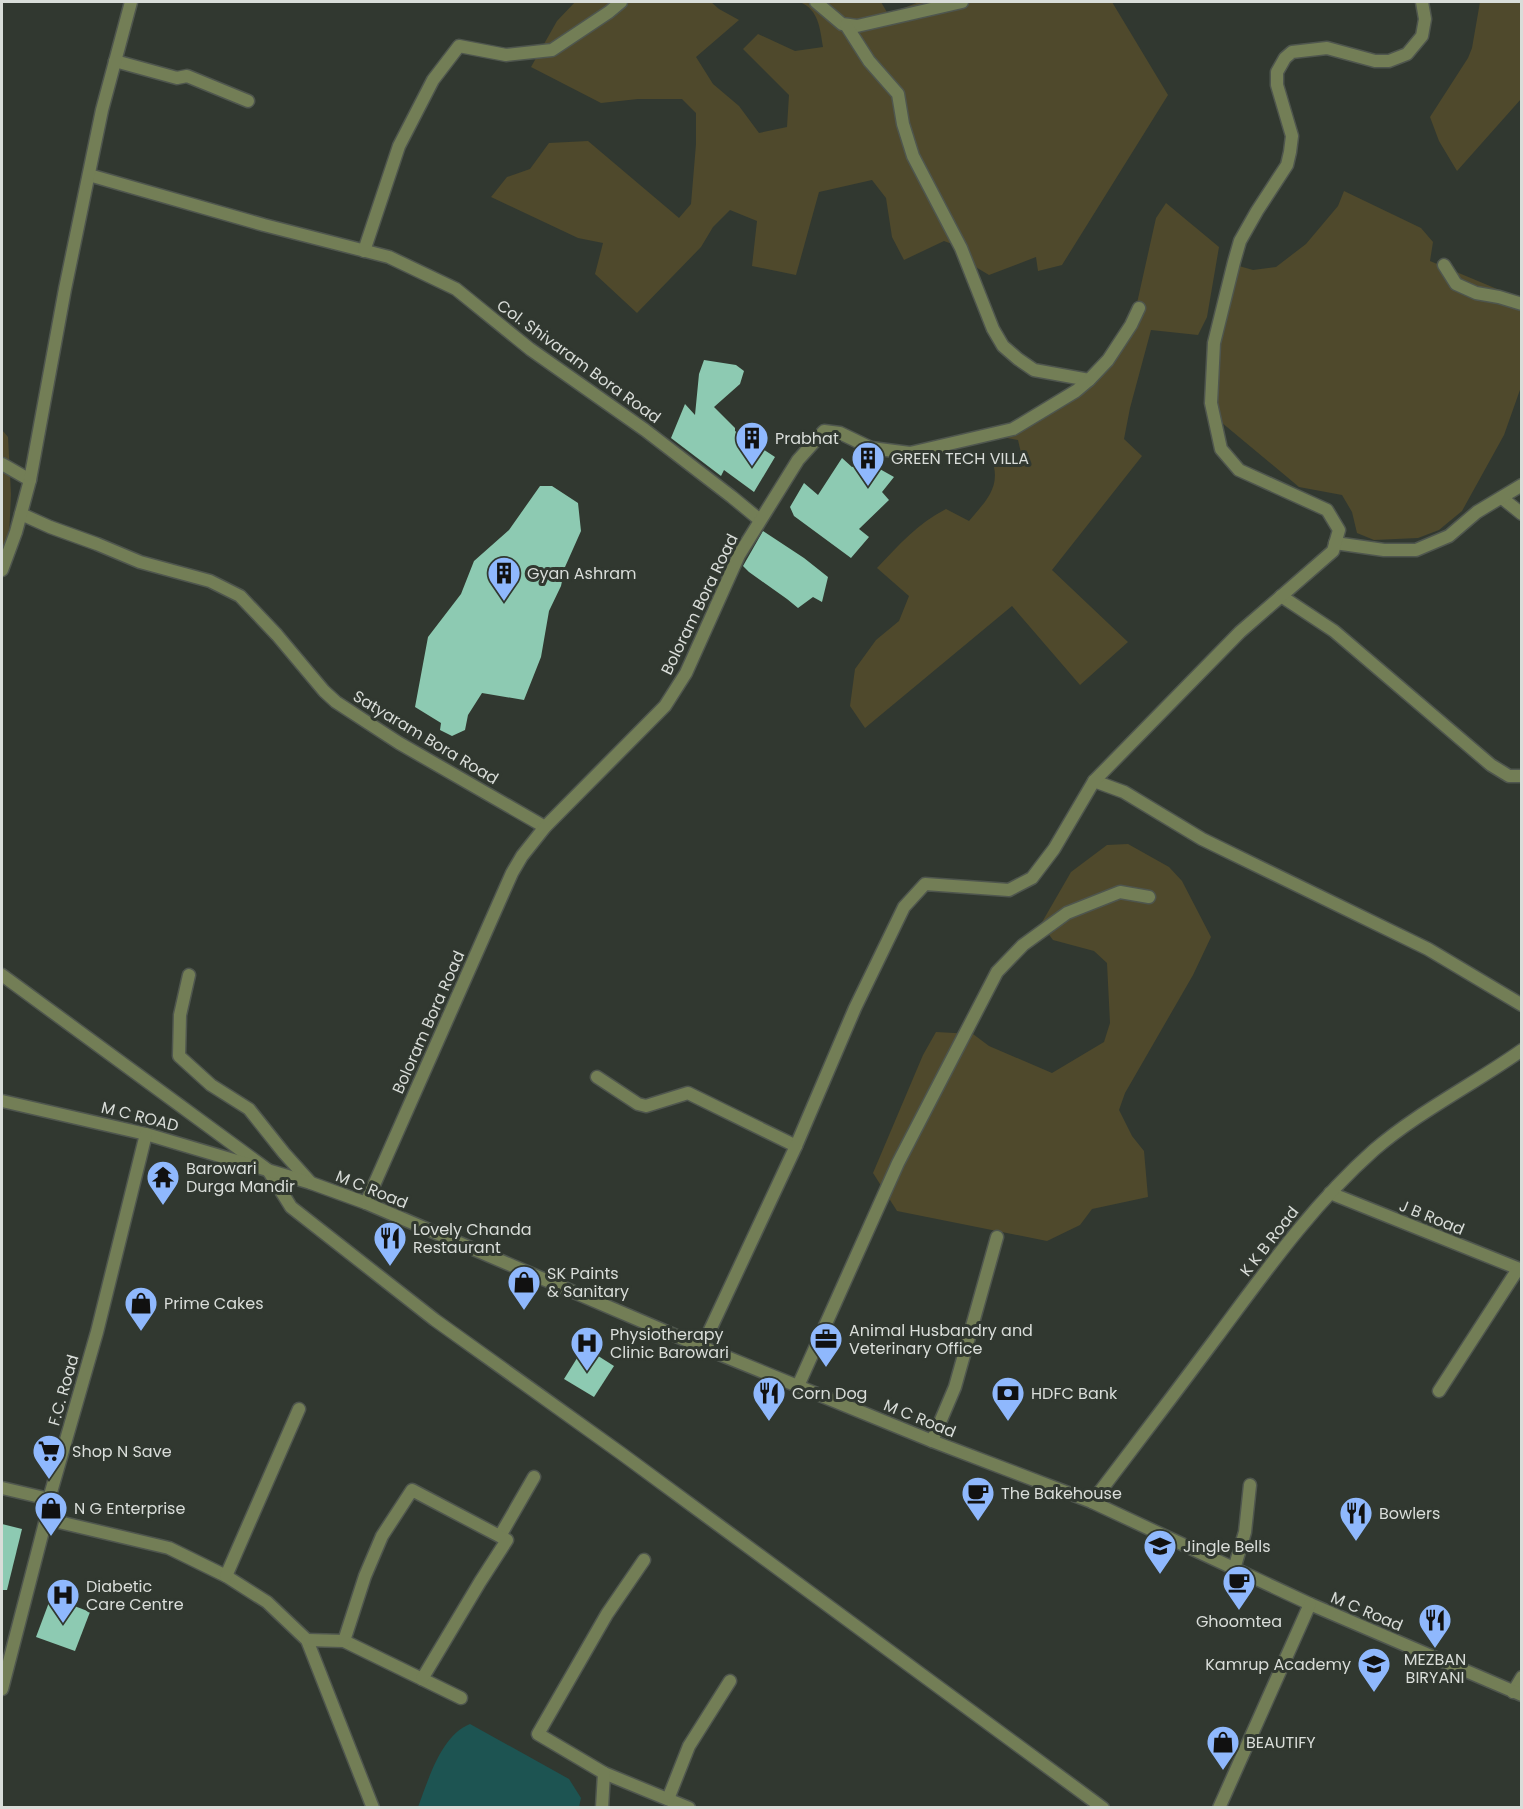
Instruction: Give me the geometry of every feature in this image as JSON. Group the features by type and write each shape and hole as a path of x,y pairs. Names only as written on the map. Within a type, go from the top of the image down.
{"street":[{"path":"2,570 16,532 30,480 65,289 102,110 131,2"},
{"path":"364,251 399,146 433,80 459,46 506,55 552,50 621,2"},
{"path":"816,2 842,24 857,26 962,2"},
{"path":"702,1347 796,1146 855,1008 904,907 925,884 1010,890 1032,878 1054,849 1094,781 1240,632 1333,551 1340,530 1328,510 1239,470 1221,449 1211,403 1214,343 1240,241 1287,165 1292,136 1277,85 1277,72 1285,58 1292,52 1327,48 1375,60 1389,61 1407,54 1422,36 1425,19 1422,2"},
{"path":"846,25 869,61 898,94 912,156 961,248 993,328 1003,346 1035,370 1089,381"},
{"path":"115,61 177,78 187,76 248,101"},
{"name":"Col. Shivaram Bora Road","path":"89,175 264,225 389,257 456,289 530,350 645,430 760,520"},
{"path":"1444,265 1456,284 1476,293 1521,304"},
{"name":"Boloram Bora Road","path":"366,1203 503,892 522,856 545,827 665,706 678,688 739,555 798,460 824,431 840,433 871,448 910,453 1013,429 1089,381 1108,360 1131,325 1139,308"},
{"path":"2,464 30,480"},
{"path":"1335,543 1384,550 1416,550 1449,536 1477,512 1521,485"},
{"path":"1502,498 1521,514"},
{"name":"Satyaram Bora Road","path":"21,514 140,562 210,581 240,596 336,702 390,737 545,827"},
{"path":"1281,596 1334,631 1491,765 1509,776 1521,776"},
{"path":"1094,781 1124,792 1202,839 1428,949 1521,1005"},
{"path":"798,1386 898,1163 998,972 1023,945 1066,914 1120,892 1149,897"},
{"path":"2,975 268,1170 291,1207 435,1320 622,1454 1103,1808"},
{"path":"189,975 180,1016 179,1056 211,1085 249,1109 311,1183"},
{"name":"K K B Road","path":"1092,1502 1282,1248 1330,1193 1376,1149 1419,1117 1493,1071 1521,1050"},
{"path":"597,1077 639,1104 646,1106 688,1093 796,1146"},
{"name":"M C ROAD","path":"2,1101 146,1134 268,1170"},
{"name":"F.C. Road","path":"2,1689 46,1519 49,1499 97,1332 146,1134"},
{"name":"M C Road","path":"268,1170 366,1203 702,1347 932,1441 1092,1502 1310,1604 1517,1694"},
{"name":"J B Road","path":"1330,1193 1520,1269"},
{"path":"932,1441 955,1387 997,1237"},
{"path":"1439,1391 1520,1269"},
{"path":"226,1576 299,1409"},
{"path":"500,1536 534,1477"},
{"path":"1234,1569 1245,1532 1250,1485"},
{"path":"2,1488 49,1499"},
{"path":"344,1641 365,1576 382,1536 412,1490 507,1540 422,1679"},
{"path":"46,1519 169,1548 226,1576 267,1602 307,1640 373,1808"},
{"path":"644,1560 607,1614 538,1734 604,1773 689,1808"},
{"path":"1219,1808 1310,1604"},
{"path":"307,1640 344,1641 461,1698"},
{"path":"1517,1694 1521,1677"},
{"path":"668,1799 689,1746 730,1682"},
{"path":"602,1808 604,1773"}],"shaded area":[{"path":"575,2 711,2 739,20 696,57 713,84 739,106 759,133 787,127 789,95 743,49 758,34 795,51 823,47 815,15 800,2 881,2 888,14 919,2 1112,2 1168,95 1062,265 1038,271 1036,257 989,275 969,263 960,247 944,241 904,260 892,237 886,198 872,180 819,192 796,275 752,266 757,221 730,210 713,227 701,247 637,313 595,274 603,243 578,238 491,197 507,177 530,169 549,143 588,141 679,218 691,204 696,113 682,99 638,99 601,103 531,67 557,21"},
{"path":"1480,2 1521,2 1521,99 1457,171 1439,141 1430,117 1468,58 1472,48"},
{"path":"1344,191 1421,228 1433,242 1430,261 1521,299 1521,387 1504,435 1462,511 1439,530 1418,538 1374,540 1357,533 1352,512 1342,495 1299,487 1221,422 1213,405 1208,378 1239,266 1253,270 1276,267 1306,244 1338,206"},
{"path":"1166,203 1219,247 1207,317 1198,335 1151,330 1124,439 1142,456 1052,570 1128,642 1080,685 1012,606 865,728 850,706 855,669 876,640 899,621 909,596 877,568 917,528 946,509 969,521 992,490 994,467 1024,466 1018,440 996,436 1065,406 1087,389 1133,321 1156,218"},
{"path":"2,430 8,437 11,494 8,559 2,576"},
{"path":"1128,844 1169,867 1182,881 1211,937 1193,975 1125,1093 1119,1110 1132,1136 1144,1151 1148,1197 1092,1209 1080,1225 1047,1241 897,1211 873,1173 923,1055 936,1032 973,1034 989,1046 1052,1073 1104,1042 1110,1023 1107,963 1094,951 1053,940 1041,924 1071,872 1107,845"}],"water":[{"path":"470,1724 569,1779 581,1798 579,1807 418,1807 443,1748 460,1730"}],"building":[{"path":"704,360 736,365 744,371 740,384 714,407 735,428 735,431 775,457 754,492 724,470 721,476 671,438 685,404 695,415 699,374"},
{"path":"842,458 852,467 866,463 873,474 878,468 894,477 882,492 889,500 859,529 869,537 851,558 794,516 790,507 804,483 818,495"},
{"name":"Gyan Ashram","path":"540,486 552,486 578,503 581,531 565,567 561,586 549,611 541,657 524,700 482,693 468,715 465,730 452,736 440,730 441,723 415,707 428,637 461,594 474,561 509,530"},
{"path":"763,531 828,577 822,602 813,597 798,608 743,566"},
{"path":"584,1347 614,1366 594,1397 564,1379"},
{"path":"2,1524 22,1529 7,1590 2,1590"},
{"name":"Diabetic Care Centre","path":"51,1597 90,1612 75,1651 36,1637"}],"place":[{"name":"Prabhat","path":"752,467"},
{"name":"GREEN TECH VILLA","path":"868,487"},
{"name":"Gyan Ashram","path":"504,602"},
{"name":"Barowari Durga Mandir","path":"163,1206"},
{"name":"Lovely Chanda Restaurant","path":"390,1267"},
{"name":"SK Paints & Sanitary","path":"524,1311"},
{"name":"Prime Cakes","path":"141,1332"},
{"name":"Animal Husbandry and Veterinary Office","path":"826,1368"},
{"name":"Physiotherapy Clinic Barowari","path":"587,1372"},
{"name":"Corn Dog","path":"769,1422"},
{"name":"HDFC Bank","path":"1008,1422"},
{"name":"Shop N Save","path":"49,1480"},
{"name":"The Bakehouse","path":"978,1522"},
{"name":"N G Enterprise","path":"51,1537"},
{"name":"Bowlers","path":"1356,1542"},
{"name":"Jingle Bells","path":"1160,1575"},
{"name":"Ghoomtea","path":"1239,1611"},
{"name":"Diabetic Care Centre","path":"63,1624"},
{"name":"MEZBAN BIRYANI","path":"1435,1649"},
{"name":"Kamrup Academy","path":"1374,1693"},
{"name":"BEAUTIFY","path":"1223,1771"}]}
